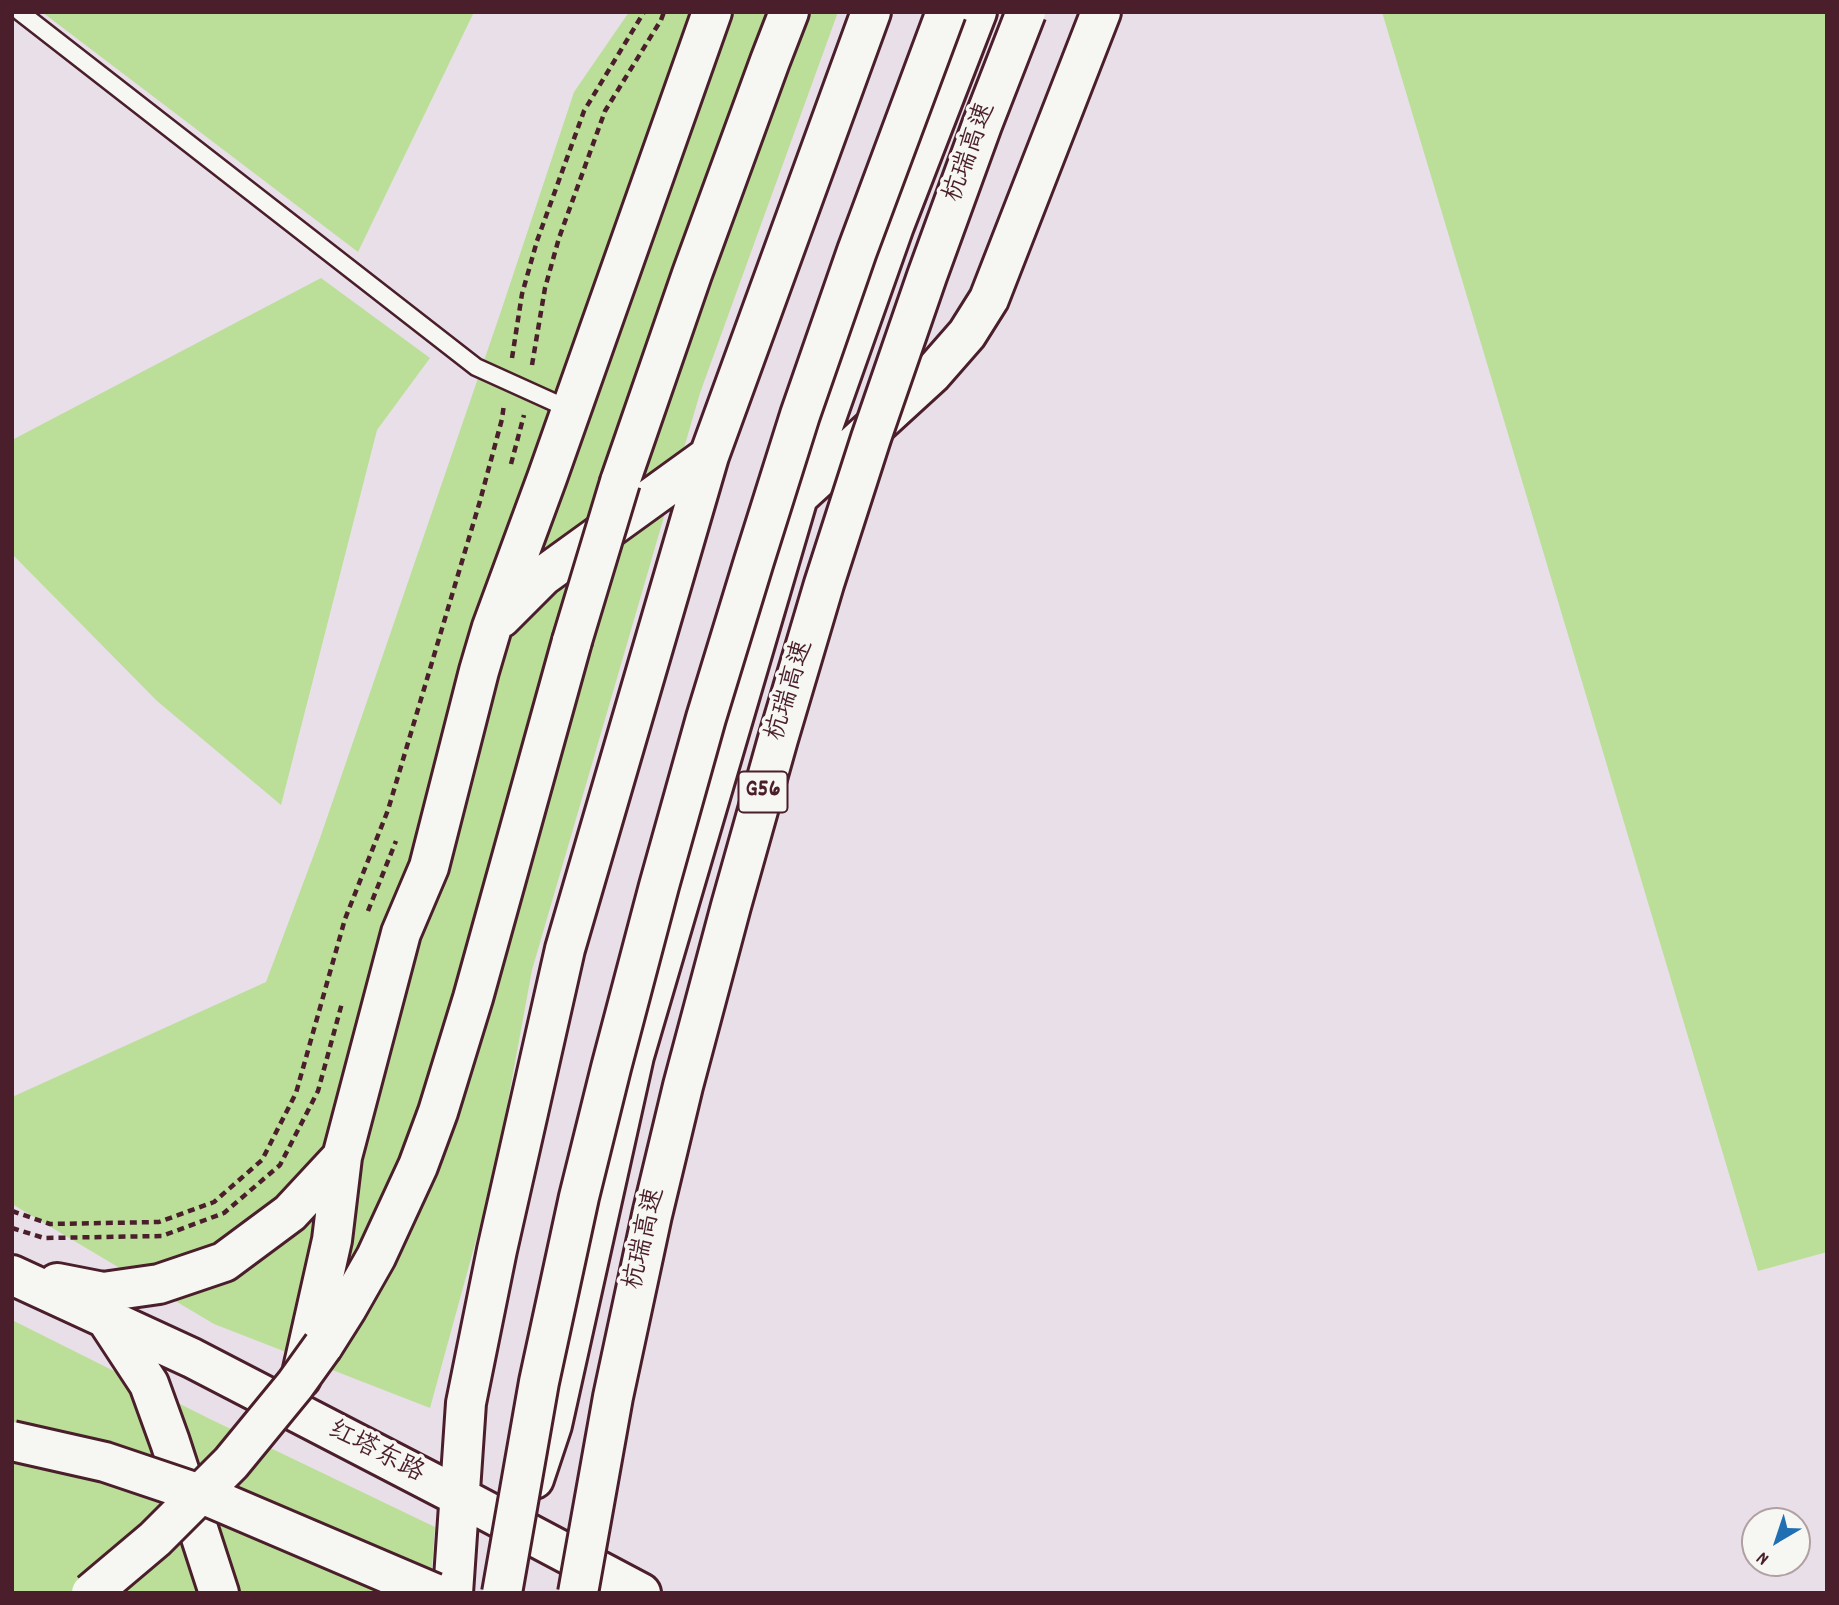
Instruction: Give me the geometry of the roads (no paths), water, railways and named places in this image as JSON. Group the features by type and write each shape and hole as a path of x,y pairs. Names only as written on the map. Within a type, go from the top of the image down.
{"main road":[{"path":"296,1413 303,1365 332,1240 342,1157 401,933 429,867 492,627 712,12"},
{"path":"91,1593 155,1539 231,1463 295,1385 347,1308 395,1219 418,1166 456,1056 572,641 621,482 692,274 789,12"},
{"path":"453,1593 466,1403 497,1250 565,949 709,456 871,12"},
{"path":"502,1593 539,1382 579,1197 702,731 800,415 857,251 946,12"},
{"path":"485,1593 519,1528 552,1425 634,1056 798,497 894,226 977,12"},
{"name":"杭瑞高速","path":"578,1593 612,1397 652,1215 721,945 778,739 824,584 876,426 936,251 1026,12"},
{"path":"798,497 932,374 967,334 989,299 1101,12"},
{"path":"492,627 543,576 709,456"},
{"path":"12,1275 103,1292 159,1284 224,1262 290,1213 342,1157"},
{"name":"红塔东路","path":"12,1275 192,1359 640,1593"},
{"path":"107,1320 149,1384 219,1593"},
{"path":"12,1441 105,1462 196,1492 434,1593"}],"lane":[{"path":"20,12 476,367 571,410"}]}
